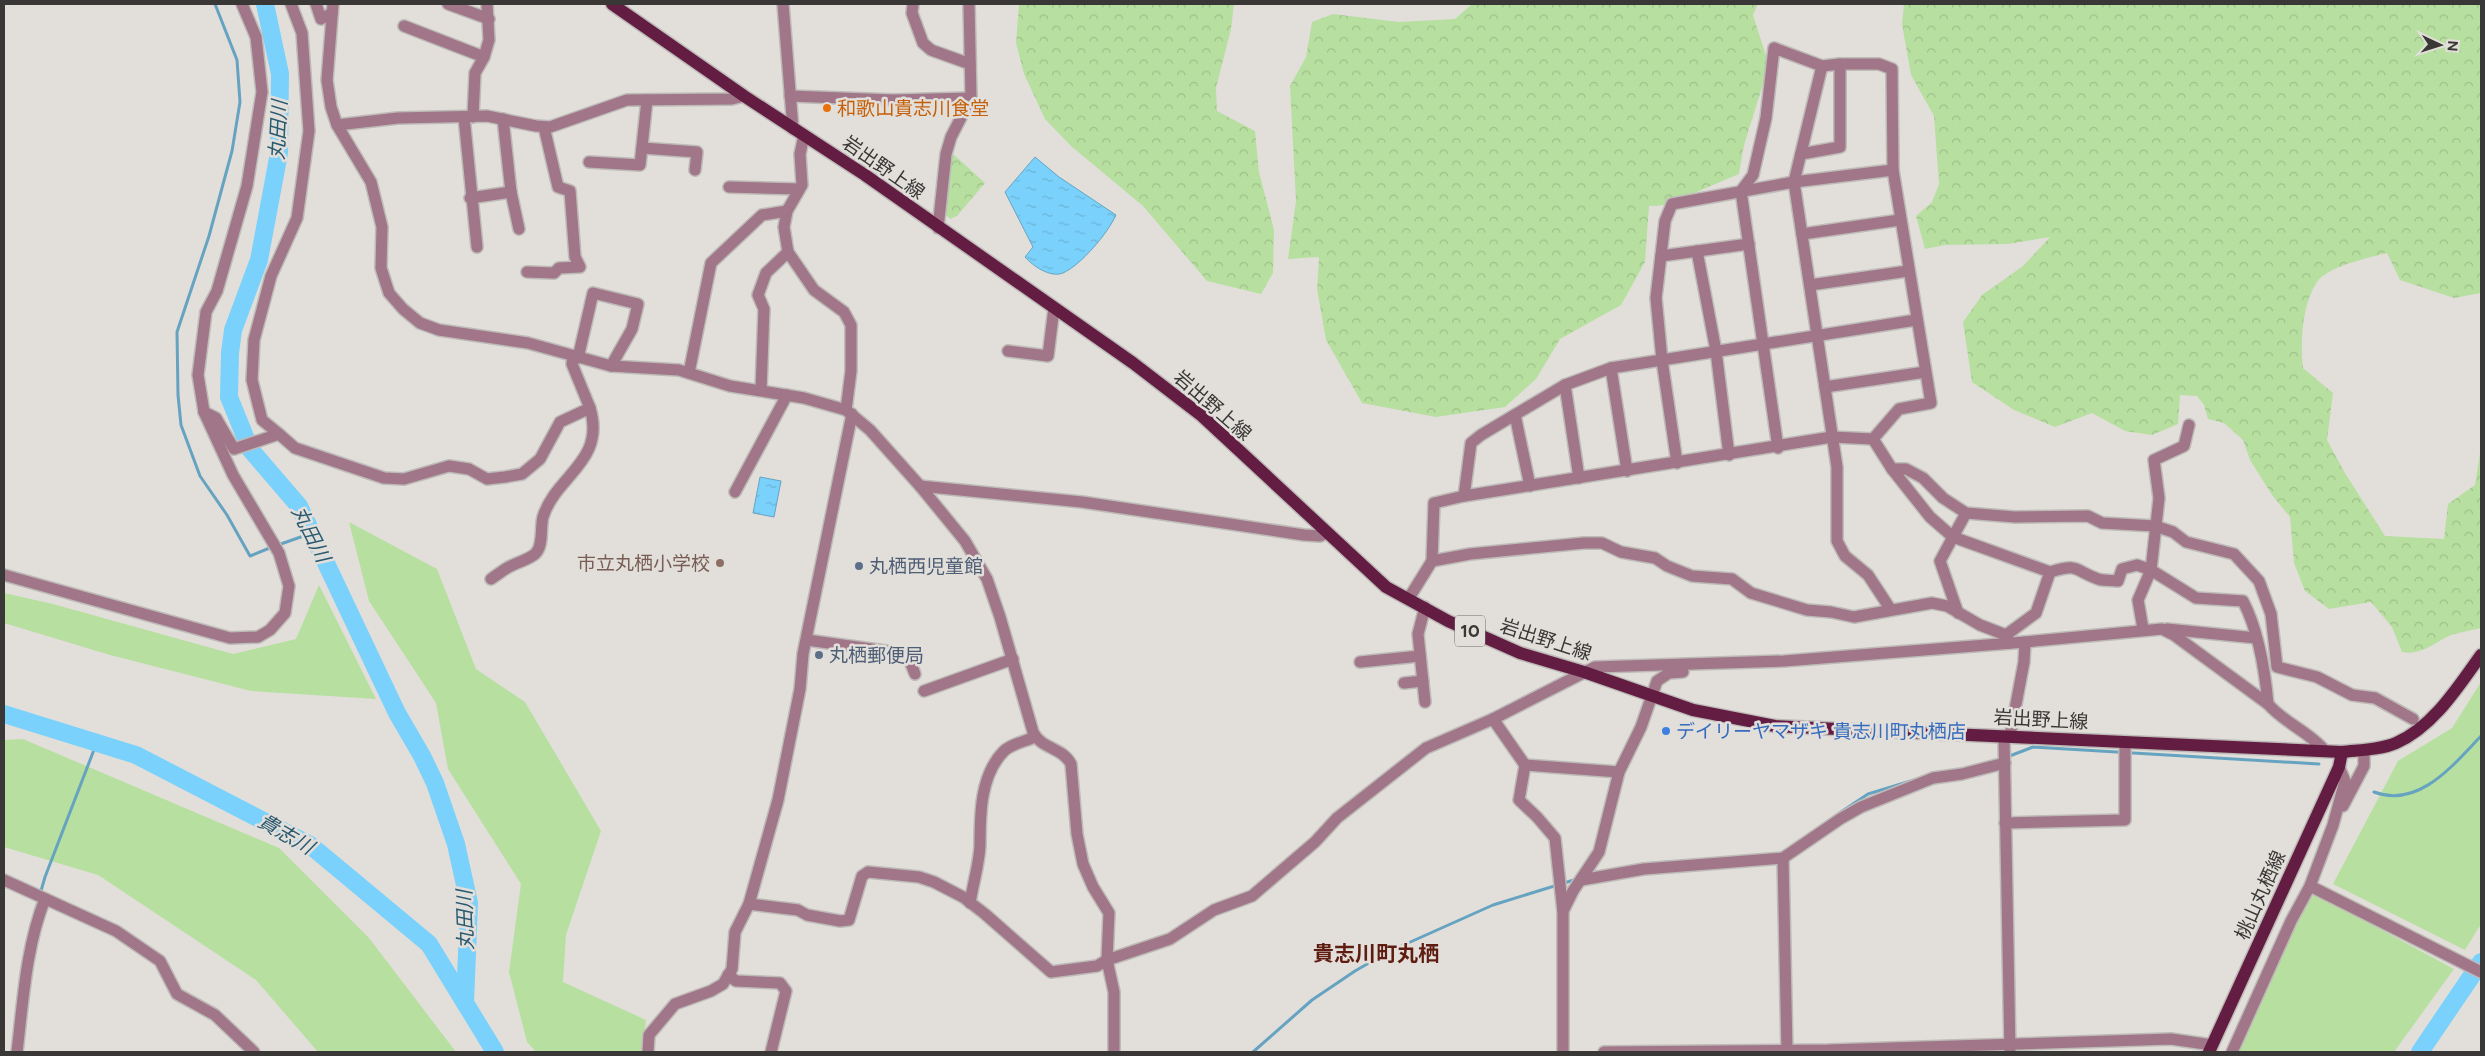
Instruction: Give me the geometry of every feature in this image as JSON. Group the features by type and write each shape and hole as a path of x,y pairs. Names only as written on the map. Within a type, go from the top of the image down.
{"main road":[{"name":"岩出野上線","path":"612,4 744,96 865,175 938,228 1133,362 1202,416 1386,587 1497,644 1520,653 1584,672 1693,710 1775,726 2325,752 2364,750 2395,744 2418,731 2449,698 2481,655"},
{"name":"桃山丸栖線","path":"2211,1049 2339,767 2342,752"}],"street":[{"path":"4,575 230,638 258,637 270,630 285,613 289,586 286,572 279,553 233,475 204,412 198,375 206,312 218,291 247,186 262,92 256,36 242,4"},
{"path":"291,4 302,33 309,130 297,218 270,276 254,340 252,380 262,420 275,435 295,448 384,478 404,479 449,466 468,469 487,479 522,474 540,459 560,422 590,408"},
{"path":"316,4 321,20 333,8"},
{"path":"448,4 489,19"},
{"path":"477,247 470,198 469,116 475,73 484,57 489,40 487,4"},
{"path":"648,1052 648,1035 675,1004 711,992 723,984 732,970 735,932 749,904 778,800 800,689 807,640 849,412 851,325 844,312 814,290 788,252 784,226 787,211 802,185 798,132 790,96 783,4"},
{"path":"913,4 912,13 923,43 931,50 970,64"},
{"path":"938,228 948,146 971,98 969,4"},
{"path":"333,8 327,80 331,107 337,125 371,182 382,228 381,268 389,293 403,309 420,323 439,330 528,343 611,366 689,373 730,386 788,395 849,412 870,430 920,486 965,541 987,580 1038,742 1066,755 1071,764 1077,834 1084,864 1093,886 1109,913 1107,960 1114,992 1114,1052"},
{"path":"404,26 484,57"},
{"path":"1778,448 1741,191 1753,175 1766,118 1774,48 1822,66 1879,64 1892,69 1893,170 1931,403 1899,408 1873,438"},
{"path":"1801,154 1840,147 1840,64"},
{"path":"1822,66 1794,182 1837,467 1837,541 1845,556 1868,575 1891,610"},
{"path":"337,125 398,118 469,116 503,119 550,127 627,100 732,99 744,96"},
{"path":"790,96 893,100 971,98"},
{"path":"589,162 640,164 647,100"},
{"path":"503,119 511,192 519,229"},
{"path":"527,272 554,273 559,268 580,268 575,257 570,191 558,187 544,127"},
{"path":"642,148 697,152 695,170"},
{"path":"1677,464 1662,360 1656,298 1665,220 1672,204 1794,182 1893,170"},
{"path":"729,187 800,189"},
{"path":"470,198 511,192"},
{"path":"689,373 711,263 762,215 787,211"},
{"path":"1802,234 1900,220"},
{"path":"1662,256 1749,244"},
{"path":"1697,251 1716,351 1729,455"},
{"path":"761,390 764,309 758,294 766,273 788,252"},
{"path":"1810,285 1908,271"},
{"path":"491,579 506,568 535,554 538,548 543,516 588,451 593,434 593,420 572,364 593,293 638,304 632,329 611,366"},
{"path":"1008,351 1048,356 1054,308"},
{"path":"1464,496 1471,443 1481,435 1565,385 1612,368 1916,320"},
{"path":"1612,368 1627,471"},
{"path":"1825,387 1926,372"},
{"path":"1565,385 1579,478"},
{"path":"735,492 788,395"},
{"path":"204,412 216,418 234,449 275,435"},
{"path":"1515,415 1530,486"},
{"path":"2143,629 2138,600 2150,570 2160,498 2154,460 2184,446 2189,425"},
{"path":"1409,598 1432,561 1434,503 1464,496 1778,448 1832,437 1873,438"},
{"path":"1873,438 1892,469 1930,518 1953,537 2050,572 2064,567 2078,567 2099,579 2118,581 2122,569 2137,565 2150,570 2196,598 2243,601"},
{"path":"1892,469 1906,469 1923,478 1943,498 1966,513 2014,517 2088,516 2102,523 2155,526 2173,532 2186,542 2234,554 2259,581 2271,614 2277,666 2317,677 2352,695 2375,698 2413,719"},
{"path":"920,486 1082,502 1304,535 1320,536 1327,533"},
{"path":"1958,613 1940,561 1966,513"},
{"path":"1432,561 1470,554 1602,543 1621,552 1655,558 1667,566 1692,576 1732,579 1750,593 1807,610 1831,612 1854,617 1932,603 1947,606 2008,639"},
{"path":"2008,639 2036,613 2050,572"},
{"path":"2243,601 2249,594 2262,589"},
{"path":"2243,601 2252,618 2268,704"},
{"path":"1425,607 1418,634 1425,702"},
{"path":"749,904 798,910 807,915 840,922 849,920 862,876 868,872 919,877 934,882 970,903 1050,972 1097,966 1107,960 1170,940 1214,910 1252,896 1315,842 1337,818 1426,748 1493,718 1594,667 1784,661 2008,639 2025,642 2143,629 2162,629 2256,638"},
{"path":"2162,629 2174,635 2268,704 2276,713 2319,744 2325,752"},
{"path":"807,640 907,654 915,674"},
{"path":"2010,1049 2005,763 2007,736 2024,662 2025,642"},
{"path":"1360,662 1420,656"},
{"path":"924,691 1013,659"},
{"path":"1563,912 1600,852 1619,772 1641,727 1653,696 1656,681 1669,673 1688,672 1695,665"},
{"path":"1404,683 1423,682"},
{"path":"1493,718 1525,765 1519,800 1556,838 1563,912 1563,1052"},
{"path":"970,903 980,847 979,832 985,786 993,765 1005,749 1036,737"},
{"path":"2005,823 2125,820 2125,742"},
{"path":"2333,825 2364,766 2364,750"},
{"path":"1581,880 1644,869 1783,858 1861,807 1933,778 1962,774 2005,763"},
{"path":"1525,765 1619,772"},
{"path":"2232,1052 2291,922 2310,886 2333,825 2345,781 2339,767"},
{"path":"1783,858 1787,1051"},
{"path":"4,880 116,931 160,961 178,994 215,1015 254,1052"},
{"path":"2310,886 2481,972"},
{"path":"17,1052 28,969 40,912 46,899"},
{"path":"728,976 736,981 780,983 786,991 771,1052"},
{"path":"1604,1052 2010,1049 2170,1039 2211,1049"}],"green space":[{"path":"1019,4 1234,4 1231,29 1216,88 1217,111 1255,131 1259,172 1274,230 1273,273 1261,294 1207,281 1143,206 1071,146 1045,119 1024,74 1016,43"},
{"path":"1472,4 1758,4 1753,15 1769,65 1744,145 1739,174 1666,205 1649,206 1645,262 1621,305 1560,339 1536,379 1505,407 1436,417 1362,403 1326,340 1317,289 1319,257 1288,259 1296,201 1290,86 1306,57 1312,22 1333,14 1399,22 1455,19"},
{"path":"1904,4 2481,4 2481,293 2454,298 2400,280 2387,253 2360,260 2329,272 2317,282 2305,312 2302,347 2303,368 2333,393 2327,440 2345,473 2385,536 2444,539 2448,504 2475,485 2481,447 2481,628 2454,634 2423,650 2409,653 2402,652 2392,627 2371,602 2329,609 2305,591 2294,563 2290,517 2272,495 2250,460 2243,440 2224,423 2208,419 2204,405 2197,396 2180,395 2178,424 2152,435 2125,431 2092,413 2055,427 2014,410 1972,382 1963,322 1982,295 2023,266 2050,237 2008,244 1945,245 1925,249 1916,216 1932,202 1939,184 1934,116 1911,75 1902,24"},
{"path":"952,153 985,183 957,216 950,219 945,214"},
{"path":"349,522 437,569 476,669 525,702 601,831 566,935 563,982 646,1020 642,1052 536,1052 527,1042 509,972 521,884 448,769 436,703 369,601"},
{"path":"319,585 376,699 251,691 110,655 4,623 4,593 53,604 233,654 296,639"},
{"path":"2481,682 2481,924 2465,950 2333,884 2398,761 2452,728"},
{"path":"23,739 279,848 369,938 456,1052 318,1052 256,980 98,875 4,847 4,740"},
{"path":"2302,887 2454,969 2394,1052 2228,1052"}],"water":[{"path":"1035,157 1059,177 1116,215 1086,256 1063,273 1047,273 1032,264 1025,257 1033,247 1005,192"},
{"path":"760,477 781,481 774,517 753,513"}],"waterway":[{"path":"215,4 237,60 240,102 232,151 209,236 177,332 178,395 181,425 200,476 227,515 250,556 272,547"},
{"name":"丸田川","path":"265,4 280,74 279,153 259,260 233,330 230,353 229,397 250,449 299,506 397,713 435,783 456,844 469,903 465,1003"},
{"path":"278,545 312,533"},
{"name":"貴志川","path":"4,714 136,755 310,845 429,944 495,1052"},
{"path":"2374,792 2390,796 2406,794 2421,789 2447,771 2481,736"},
{"path":"34,915 45,877 97,742"},
{"path":"2007,757 2033,747 2319,764"},
{"path":"1838,814 1868,794 1914,780"},
{"path":"1642,864 1668,862"},
{"path":"1253,1052 1312,1000 1355,971 1388,952 1493,905 1577,879"},
{"name":"貴志川","path":"2420,1052 2481,962"}],"place":[{"name":"和歌山貴志川食堂","path":"827,108"},
{"name":"市立丸栖小学校","path":"720,563"},
{"name":"丸栖西児童館","path":"859,566"},
{"name":"丸栖郵便局","path":"819,655"},
{"name":"デイリーヤマザキ 貴志川町丸栖店","path":"1666,731"}],"district":[{"name":"貴志川町丸栖","path":"1376,954"}]}
